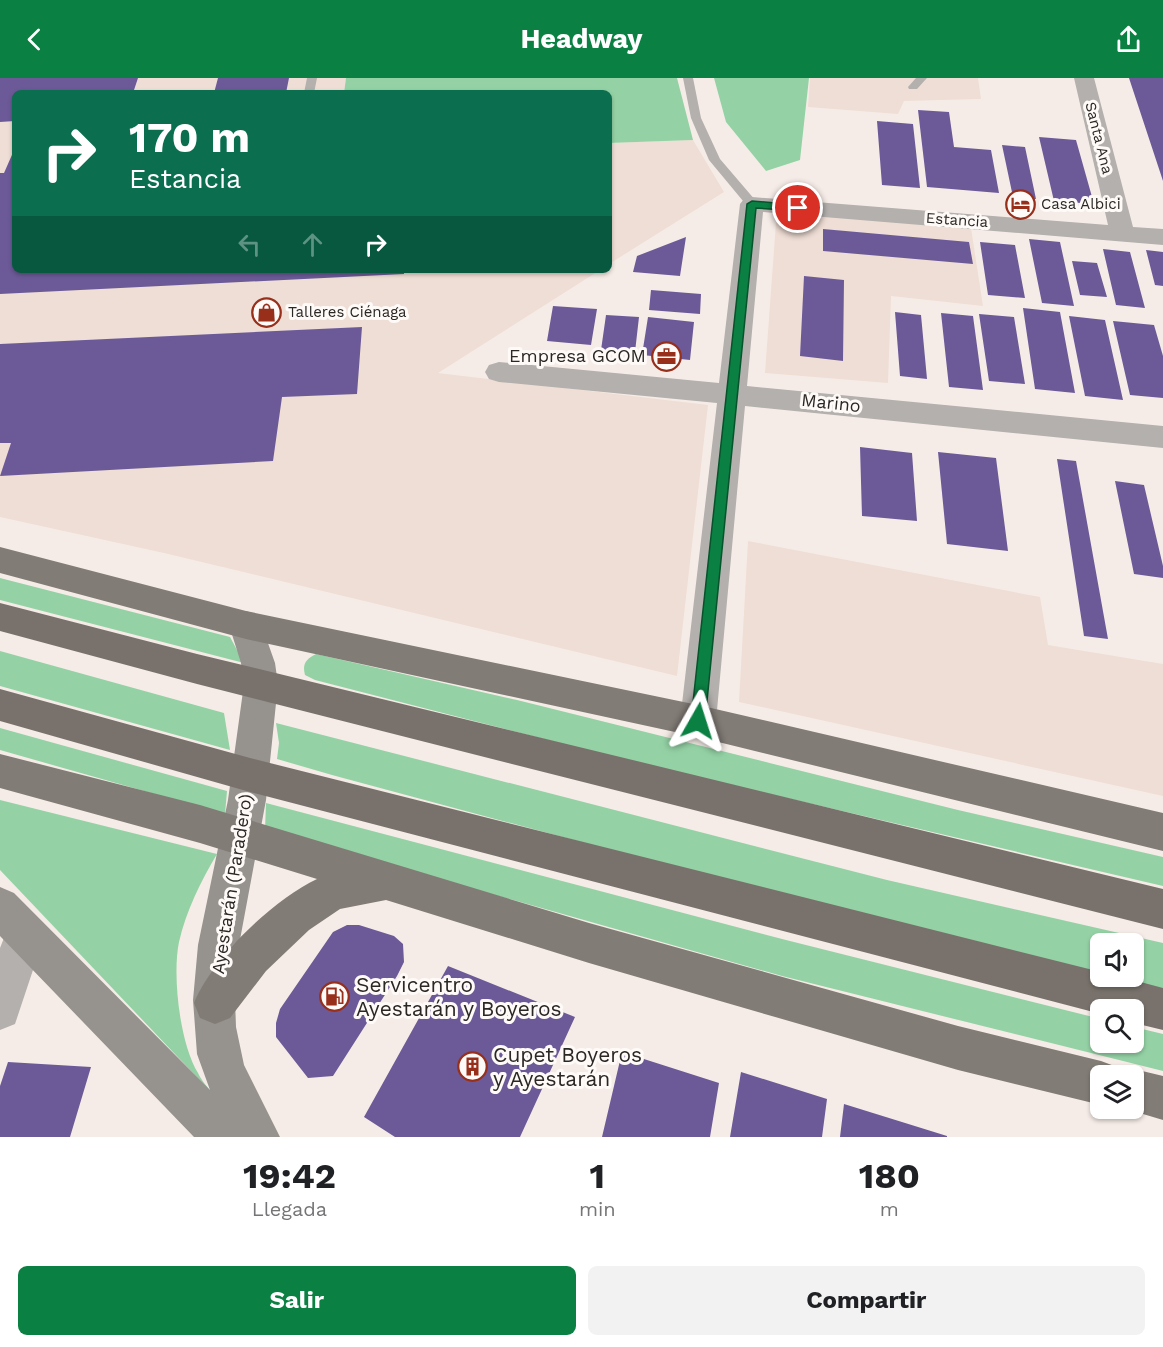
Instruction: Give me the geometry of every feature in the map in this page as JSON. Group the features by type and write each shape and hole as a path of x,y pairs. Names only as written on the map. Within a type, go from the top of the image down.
{"highway":[{"path":"0,617 1163,909"},
{"path":"0,705 250,775 1163,1009"}],"main road":[{"path":"0,560 246,625 698,721 1163,832"},
{"name":"Ayestarán (Paradero)","path":"246,625 258,663 261,684 241,836 222,921 217,958 215,1003 219,1054 230,1086 257,1137"},
{"path":"0,771 241,836 589,943 958,1048 1090,1080"},
{"path":"215,1003 247,960 283,925 329,893 383,881"},
{"path":"13,920 225,1137"},
{"path":"1144,1093 1163,1098"}],"street":[{"name":"Santa Ana","path":"1084,78 1122,233"},
{"name":"Estancia","path":"752,204 1163,237"},
{"path":"698,721 752,204"},
{"name":"Marino","path":"499,372 732,393 1163,437"},
{"path":"2,997 13,920"}],"lane":[{"path":"688,78 696,118 715,160 752,204"},
{"path":"913,87 922,78"}],"shaded area":[{"path":"0,78 346,78 344,90 12,90 12,273 595,273 438,373 708,405 677,676 164,553 0,517"},
{"path":"810,78 978,78 981,99 904,101 898,114 808,107"},
{"path":"693,140 724,192 612,262 612,143"},
{"path":"777,209 971,228 983,306 891,296 888,383 765,373"},
{"path":"748,541 1040,597 1048,645 1163,664 1163,796 739,702"}],"green space":[{"path":"346,78 677,78 693,140 612,143 612,90 344,90"},
{"path":"714,78 809,78 800,160 766,171 726,122"},
{"path":"0,578 230,637 244,663 0,600"},
{"path":"0,651 224,713 230,750 0,686"},
{"path":"316,654 517,700 958,810 1163,857 1163,886 641,764 315,680 305,675 304,668 307,660"},
{"path":"276,723 887,880 1119,933 1090,933 1090,973 882,923 332,775 277,759 279,743"},
{"path":"0,728 227,791 225,814 0,750"},
{"path":"0,800 217,854 186,919 179,942 176,973 179,1009 186,1045 199,1076 211,1092 0,870"},
{"path":"266,803 786,940 1090,1016 1090,1053 782,976 265,830"},
{"path":"1144,939 1163,943 1163,991 1144,986"},
{"path":"1144,1029 1163,1034 1163,1071 1091,1053 1144,1053"}],"building":[{"path":"0,78 138,78 134,90 12,90 12,121 0,122"},
{"path":"218,78 289,78 287,90 215,90"},
{"path":"1129,78 1163,78 1163,181"},
{"path":"918,110 949,112 954,147 991,150 999,193 927,187"},
{"path":"877,121 913,124 920,188 882,185"},
{"path":"1039,137 1076,140 1094,204 1054,201"},
{"path":"1002,145 1025,147 1036,199 1013,197"},
{"path":"12,155 12,273 404,274 0,294 0,173 4,173"},
{"path":"823,229 969,242 973,264 823,251"},
{"path":"686,237 680,276 633,272 637,256"},
{"path":"1029,239 1060,242 1074,306 1042,303"},
{"path":"980,242 1015,245 1025,298 988,295"},
{"path":"1103,249 1130,252 1145,308 1116,305"},
{"path":"1146,250 1163,252 1163,286 1155,285"},
{"path":"1072,261 1097,263 1107,297 1080,295"},
{"path":"804,276 844,280 843,361 800,356"},
{"path":"651,290 701,294 700,314 649,310"},
{"path":"553,306 597,309 591,345 547,341"},
{"path":"1023,308 1060,312 1075,393 1035,389"},
{"path":"895,312 921,315 927,379 900,376"},
{"path":"941,313 973,316 983,390 949,387"},
{"path":"979,314 1014,317 1025,384 989,381"},
{"path":"606,315 639,317 635,352 601,350"},
{"path":"1069,316 1105,320 1123,400 1085,396"},
{"path":"648,317 694,322 690,360 642,355"},
{"path":"1113,321 1154,325 1163,356 1163,398 1130,395"},
{"path":"362,327 357,394 282,397 273,461 0,476 11,443 0,443 0,344"},
{"path":"860,447 912,453 917,521 862,516"},
{"path":"938,452 996,458 1008,551 947,544"},
{"path":"1057,459 1076,461 1108,639 1084,636"},
{"path":"1115,481 1144,485 1163,566 1163,578 1134,574"},
{"path":"347,925 359,925 394,936 403,944 404,962 333,1076 308,1078 276,1037 276,1023 280,1009 333,932"},
{"name":"Cupet Boyeros y Ayestarán","path":"448,966 575,1017 520,1137 395,1137 364,1117"},
{"path":"622,1052 719,1083 710,1137 602,1137"},
{"path":"8,1062 91,1067 70,1137 0,1137 0,1086"},
{"path":"741,1072 827,1099 822,1137 730,1137"},
{"path":"844,1104 947,1136 947,1137 840,1137"}],"place":[{"name":"Casa Albici","path":"1020,204"},
{"name":"Talleres Ciénaga","path":"267,312"},
{"name":"Empresa GCOM","path":"667,356"},
{"name":"Servicentro Ayestarán y Boyeros","path":"335,997"},
{"name":"Cupet Boyeros y Ayestarán","path":"472,1067"}],"route":[{"path":"698,721 752,204 798,208"}]}
